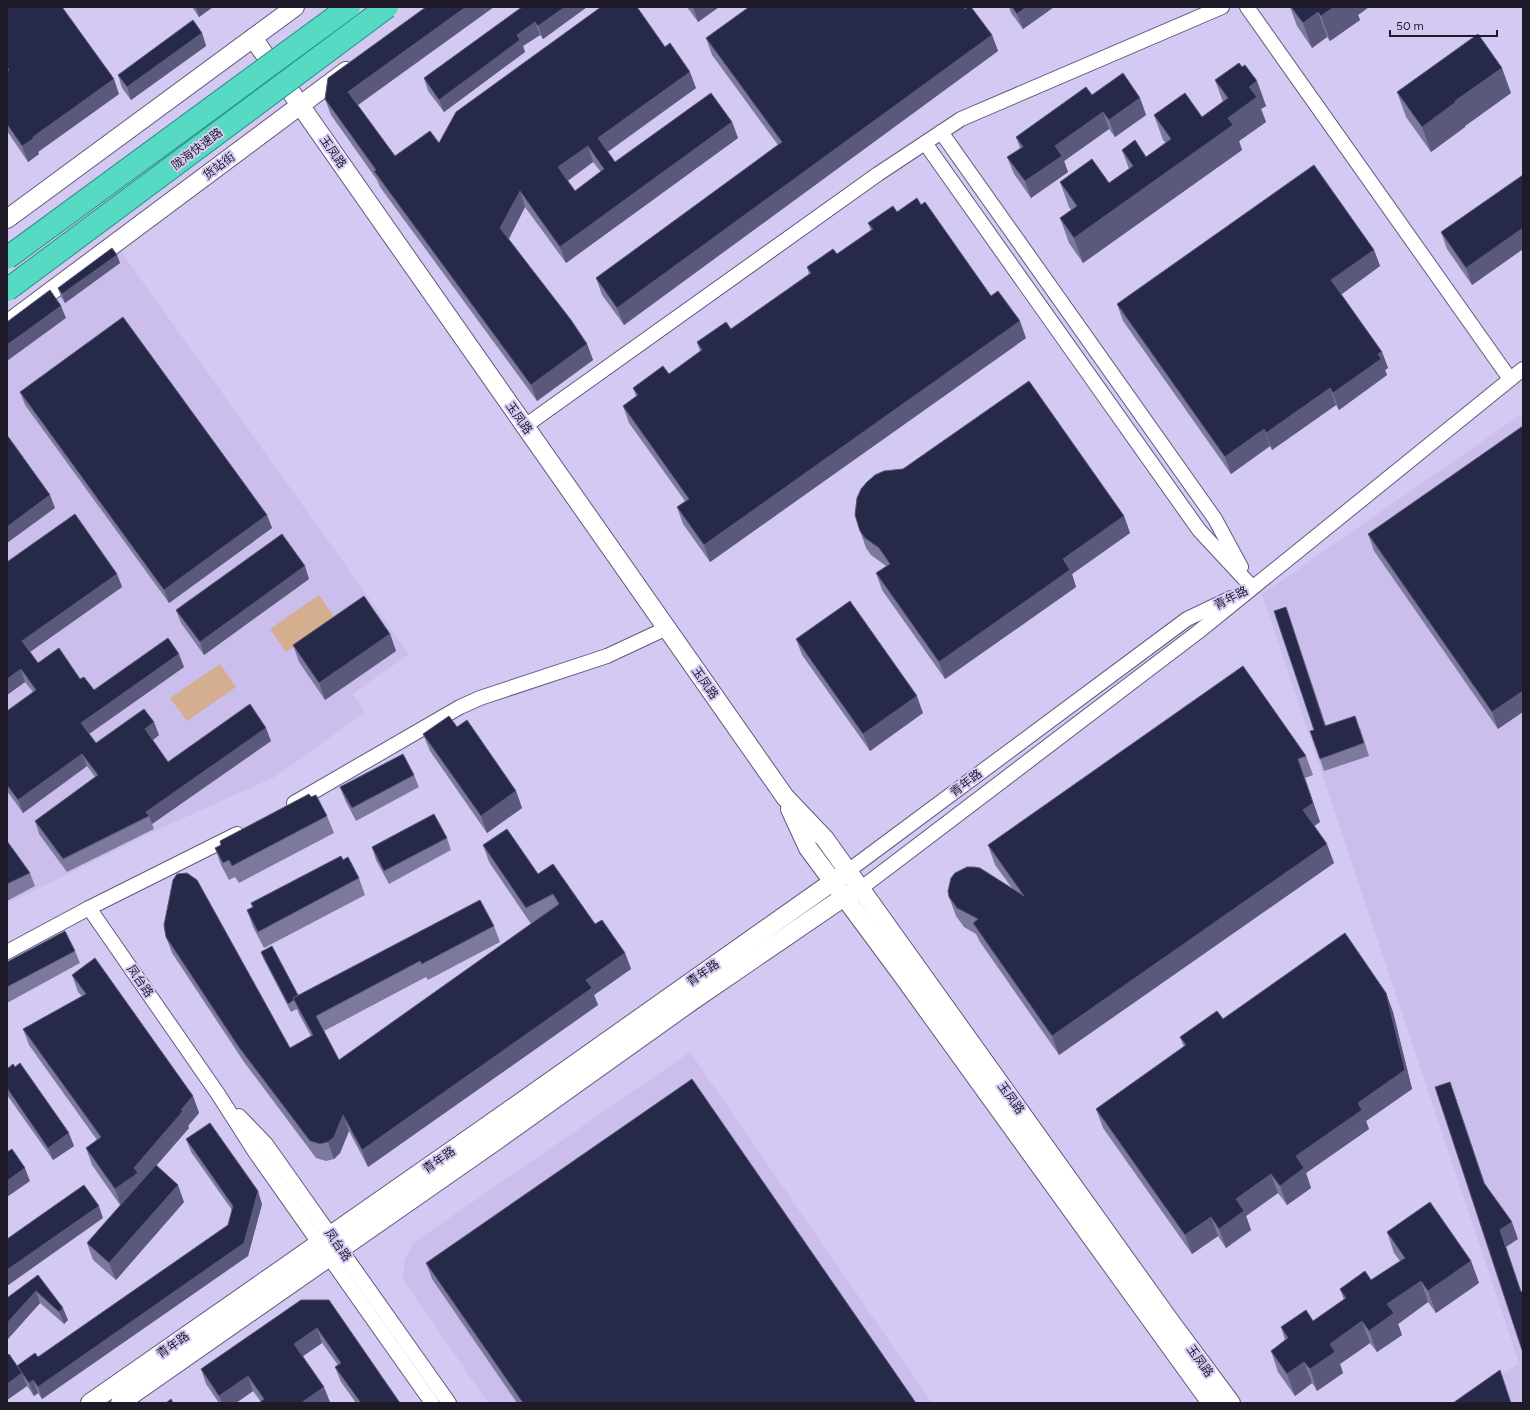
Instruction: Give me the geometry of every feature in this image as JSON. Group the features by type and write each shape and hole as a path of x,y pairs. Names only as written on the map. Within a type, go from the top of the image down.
{"highway":[{"name":"陇海快速路","path":"7,258 349,7"},
{"name":"陇海快速路","path":"7,290 387,7"}],"street":[{"path":"7,219 295,7"},
{"path":"525,426 878,174 961,119 1222,7"},
{"path":"1247,7 1510,379"},
{"name":"玉凤路","path":"253,38 785,797 825,839 1231,1403"},
{"name":"货站街","path":"7,324 362,59"},
{"path":"940,132 1215,519 1252,587"},
{"path":"925,143 1199,530 1252,587"},
{"path":"1252,587 1523,369"},
{"name":"青年路","path":"120,1403 330,1246 848,871 1187,620 1252,587"},
{"name":"青年路","path":"90,1403 330,1246 844,897 860,889 1192,637 1252,587"},
{"path":"286,808 460,707 480,698 607,656 667,628"},
{"name":"玉凤路","path":"785,797 808,848 902,975 1211,1403"},
{"path":"7,952 89,908 252,826"},
{"name":"凤台路","path":"89,908 218,1094 266,1144 432,1403"},
{"name":"凤台路","path":"330,1246 449,1403"}],"shaded area":[{"path":"118,247 409,654 353,694 365,712 275,777 157,830 7,904 7,328"},
{"path":"1523,413 1523,1403 1462,1403 1519,1363 1262,594"},
{"path":"319,595 335,618 286,652 270,629"},
{"path":"220,664 236,687 187,721 170,698"},
{"path":"690,1052 932,1403 488,1403 403,1279 404,1261 413,1243"}],"building":[{"path":"7,7 62,7 114,79 22,146 7,124 7,71 9,70 7,67"},
{"path":"426,7 466,7 348,92 395,156 430,131 439,143 456,112 601,7 637,7 665,47 670,43 690,72 598,138 615,162 711,93 732,122 560,247 520,191 500,228 571,320 587,344 531,385 374,171 376,170 325,99 328,78","holes":["588,146 604,169 575,191 558,167"]},
{"path":"522,7 565,7 538,26 535,22 517,35 520,40 439,100 424,78"},
{"path":"749,7 964,7 965,9 971,7 992,35 617,308 596,278 782,142 706,38"},
{"path":"1012,7 1026,7 1017,14"},
{"path":"1291,7 1334,7 1321,16 1318,12 1303,23"},
{"path":"193,20 202,33 127,87 118,75"},
{"path":"1478,34 1502,68 1455,101 1456,102 1422,127 1397,92"},
{"path":"1239,63 1242,67 1245,65 1257,81 1249,87 1257,97 1228,118 1233,125 1074,238 1060,218 1077,206 1060,182 1092,159 1109,183 1133,166 1122,150 1135,140 1146,157 1171,139 1154,115 1185,93 1202,117 1228,98 1215,80"},
{"path":"1123,73 1140,98 1109,120 1103,112 1055,146 1062,156 1025,181 1007,157 1023,147 1016,137 1086,87 1092,95"},
{"path":"1314,165 1374,250 1331,280 1382,352 1378,354 1381,359 1333,393 1330,388 1266,433 1264,429 1225,457 1117,304"},
{"path":"1523,175 1523,228 1466,268 1441,232"},
{"path":"917,198 921,205 925,202 991,296 998,291 1020,321 704,545 677,507 689,499 623,406 638,395 633,388 663,366 669,374 702,350 697,342 726,322 731,329 811,273 807,267 833,249 837,254 873,229 868,223 893,206 897,212"},
{"path":"112,248 117,255 62,294 58,288"},
{"path":"50,290 61,306 7,345 7,322"},
{"path":"123,317 267,515 164,590 20,392"},
{"path":"1029,381 1124,516 1063,559 1070,570 939,662 876,573 890,564 879,548 865,538 860,531 855,515 857,498 861,489 875,475 884,471 903,469"},
{"path":"1523,426 1523,691 1492,712 1368,534"},
{"path":"7,435 50,495 7,527"},
{"path":"75,514 117,574 22,641 38,663 59,648 80,679 84,677 94,690 168,638 179,654 81,723 96,743 144,709 154,722 145,729 168,762 250,704 266,728 146,812 149,816 63,859 35,821 98,775 82,754 18,800 7,785 7,711 36,690 21,669 7,679 7,562"},
{"path":"282,534 305,566 200,642 176,610"},
{"path":"364,596 390,634 319,683 293,645"},
{"path":"850,601 917,696 863,734 796,639"},
{"path":"1286,607 1325,726 1355,716 1364,743 1320,759 1310,731 1314,730 1274,611"},
{"path":"1243,666 1306,756 1298,759 1313,803 1303,810 1327,844 1052,1036 973,923 978,919 957,908 949,897 948,891 951,878 955,873 967,867 980,868 1024,896 988,845"},
{"path":"449,716 457,727 467,720 516,791 481,816 423,734"},
{"path":"403,754 414,775 352,808 340,787"},
{"path":"309,794 311,797 316,795 327,816 232,866 229,860 223,863 215,848 221,845 220,841"},
{"path":"434,814 447,838 384,871 372,847"},
{"path":"507,829 538,874 553,864 595,924 602,920 625,953 586,980 592,988 362,1150 343,1115 334,1137 328,1142 320,1144 310,1141 238,1046 166,937 164,925 173,880 177,874 187,873 197,880 290,1048 313,1035 293,998 480,900 494,926 422,964 420,961 316,1016 339,1060 559,904 553,894 526,908 483,845"},
{"path":"7,841 30,873 7,884"},
{"path":"341,856 343,860 348,857 359,878 258,932 247,910 253,907 251,903"},
{"path":"65,931 75,951 7,987 7,962"},
{"path":"1345,933 1386,993 1405,1070 1358,1103 1362,1110 1296,1156 1304,1168 1280,1186 1271,1174 1236,1199 1244,1211 1219,1229 1211,1217 1185,1235 1096,1109 1186,1045 1180,1037 1217,1011 1223,1019"},
{"path":"272,946 298,995 288,1004 261,952"},
{"path":"95,958 193,1096 181,1110 183,1111 134,1168 138,1173 115,1189 86,1148 101,1137 23,1029 86,994 72,975"},
{"path":"20,1063 69,1133 48,1148 7,1088 7,1069 13,1064 15,1067"},
{"path":"692,1079 916,1403 523,1403 426,1263"},
{"path":"1450,1082 1484,1183 1512,1222 1500,1230 1521,1292 1523,1290 1523,1353 1435,1087"},
{"path":"210,1123 258,1191 244,1243 38,1387 33,1380 29,1383 17,1366 35,1353 38,1357 228,1225 233,1206 186,1139"},
{"path":"12,1149 25,1168 7,1181 7,1152"},
{"path":"156,1165 178,1185 109,1263 87,1243"},
{"path":"84,1185 99,1206 7,1270 7,1239"},
{"path":"1430,1202 1471,1261 1428,1291 1421,1281 1387,1304 1394,1313 1369,1331 1362,1321 1330,1344 1335,1352 1310,1369 1304,1362 1287,1374 1271,1351 1288,1338 1281,1327 1306,1310 1313,1321 1346,1298 1340,1289 1365,1271 1371,1280 1405,1258 1387,1232"},
{"path":"38,1275 63,1308 59,1312 36,1291 7,1323 7,1298"},
{"path":"301,1300 329,1300 400,1403 361,1403 335,1367 341,1363 317,1328 294,1344 324,1387 301,1403 259,1403 264,1399 248,1376 219,1396 201,1369"},
{"path":"9,1354 22,1373 7,1384 7,1356"},
{"path":"1500,1370 1511,1403 1453,1403"},
{"path":"171,1399 173,1403 166,1403"}]}
